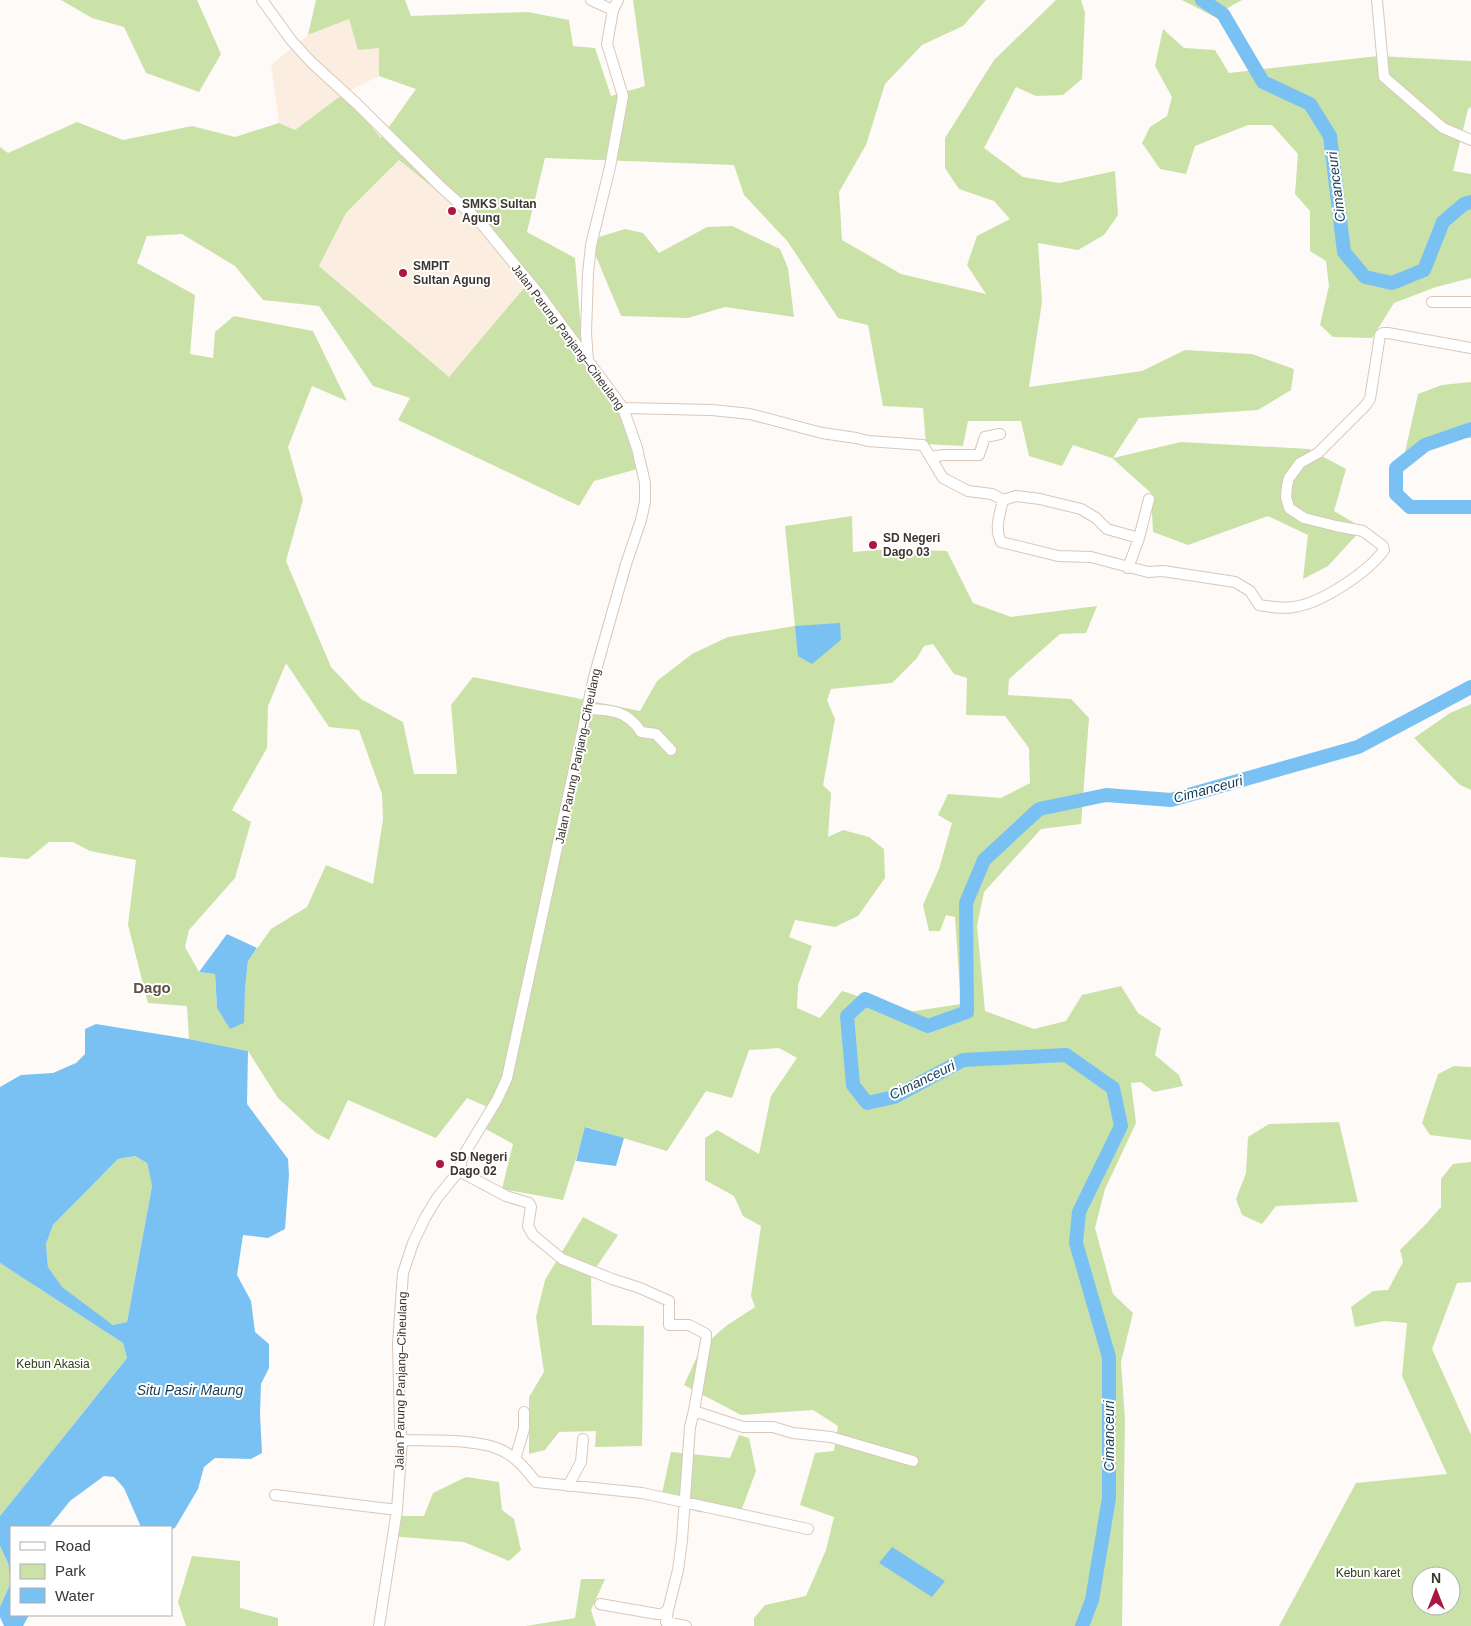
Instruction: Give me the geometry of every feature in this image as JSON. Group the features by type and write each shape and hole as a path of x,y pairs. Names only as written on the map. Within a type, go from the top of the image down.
{"street":[{"name":"Jalan Parung Panjang–Ciheulang","path":"262,0 290,40 311,62 356,102 441,187 480,222 539,294 623,408 638,448 644,483 644,502 641,520 626,564 594,677 507,1078 497,1100 463,1156 459,1171 437,1198 425,1218 403,1273 398,1344 402,1440 398,1510 379,1626"},
{"path":"591,0 613,10"},
{"path":"588,362 586,333 591,245 610,168 623,96 607,44 613,10 618,0"},
{"path":"1377,0 1384,77 1443,128 1471,140"},
{"path":"1432,302 1471,302"},
{"path":"1003,500 997,528 997,535 1001,542 1058,556 1091,557 1148,572 1163,571 1235,582 1250,591 1259,605 1282,608 1295,607 1321,598 1334,591 1356,576 1380,556 1384,550 1383,546 1362,531 1304,518 1290,508 1286,497 1286,486 1289,478 1300,463 1318,453 1370,399 1380,335 1388,333 1471,348"},
{"path":"623,408 712,410 750,414 822,433 868,441 923,446 943,478 968,490 992,494 1003,500 1016,496 1040,499 1081,509 1096,518 1107,529 1138,538"},
{"path":"930,457 979,455 985,437 1000,434"},
{"path":"1128,568 1149,499"},
{"path":"588,709 626,715 635,722 641,732 656,734 671,750"},
{"path":"459,1171 506,1196 529,1203 531,1207 528,1226 533,1235 562,1259 612,1280 640,1288 669,1301 669,1324 689,1325 706,1334 690,1427 678,1570 666,1624 686,1626"},
{"path":"694,1411 743,1427 772,1427 793,1433 831,1437 913,1460"},
{"path":"514,1459 524,1429 524,1412"},
{"path":"568,1486 581,1462 584,1439"},
{"path":"402,1440 476,1444 498,1448 514,1459 536,1482 642,1493 808,1529"},
{"path":"275,1495 398,1510"},
{"path":"600,1604 657,1614 662,1614 668,1610"}],"shaded area":[{"path":"349,19 379,48 379,76 343,94 295,130 279,123 271,65 308,35"},
{"path":"399,160 463,212 529,282 449,377 319,266 346,213"}],"green space":[{"path":"61,0 197,0 221,54 199,92 146,73 124,27 92,18"},
{"path":"316,0 405,0 411,16 528,12 569,20 573,46 595,48 611,96 645,86 633,0 986,0 963,26 922,45 885,84 866,145 839,192 842,240 901,274 986,294 967,265 977,236 1010,219 994,201 959,189 945,168 945,138 994,60 1056,0 1081,0 1085,13 1082,79 1063,95 1036,96 1016,87 984,148 1023,177 1059,183 1115,171 1118,215 1104,235 1078,250 1038,243 1042,302 1029,387 1142,371 1185,350 1252,354 1294,369 1291,390 1258,410 1139,418 1113,458 1181,442 1309,449 1346,469 1334,511 1363,528 1328,566 1303,579 1308,535 1268,516 1188,545 1153,532 1151,493 1112,458 1073,445 1062,466 1029,456 1021,421 968,421 963,446 926,444 923,408 883,406 868,325 838,318 788,242 744,195 734,165 545,158 527,232 575,258 583,352 622,404 641,468 594,481 579,506 398,420 410,398 373,386 319,306 263,300 235,266 182,234 147,236 137,263 195,295 190,354 213,358 215,332 234,316 313,331 347,401 312,386 288,447 303,500 286,561 331,667 361,699 403,722 414,774 457,774 451,705 473,677 640,711 657,681 692,654 728,637 795,626 785,526 852,516 853,552 889,549 947,551 973,603 1011,617 1097,606 1086,633 1060,634 1009,679 1008,695 1071,699 1089,718 1081,824 1041,829 984,892 977,926 985,1011 1034,1029 1066,1021 1082,995 1121,986 1138,1013 1161,1028 1155,1055 1179,1075 1183,1086 1154,1092 1141,1082 1131,1083 1136,1123 1105,1189 1095,1228 1113,1294 1133,1313 1121,1362 1125,1420 1122,1626 754,1626 754,1618 765,1605 806,1596 826,1550 834,1517 800,1505 815,1453 834,1451 838,1426 813,1410 741,1415 684,1385 701,1348 726,1326 755,1307 751,1296 761,1226 743,1216 734,1196 705,1180 705,1138 717,1130 759,1154 771,1096 797,1058 779,1048 749,1050 732,1098 706,1091 667,1151 586,1127 563,1200 502,1189 513,1144 482,1127 490,1108 467,1098 436,1138 348,1100 329,1140 316,1133 278,1098 248,1051 189,1039 187,1006 148,1003 128,925 136,860 90,851 73,842 49,842 28,859 0,857 0,147 8,153 77,122 123,140 192,126 235,137 279,123 295,130 343,94 381,138 416,89 379,76 379,48 358,50 349,19 308,35","holes":["399,160 463,212 529,282 449,377 319,266 346,213","933,644 954,674 967,678 966,715 1005,716 1029,748 1030,783 1001,798 948,794 938,815 952,823 939,869 923,905 929,931 940,931 946,915 955,917 961,1004 908,1012 842,991 820,1018 797,1008 798,985 812,946 789,937 795,920 835,927 858,916 885,878 884,849 869,837 843,830 828,837 831,793 823,785 835,719 827,700 831,689 892,683 917,658 924,646","286,663 329,727 359,730 382,794 383,819 373,884 326,865 307,907 271,929 248,961 245,989 217,1008 215,974 199,972 185,947 189,930 235,878 251,822 232,810 267,748 268,706"]},
{"path":"1182,0 1242,0 1213,16"},
{"path":"1163,29 1184,48 1215,50 1229,73 1378,56 1471,61 1471,107 1468,109 1453,171 1471,174 1471,278 1436,287 1394,303 1372,338 1333,337 1320,325 1329,286 1326,261 1310,251 1310,211 1295,194 1298,154 1272,125 1248,125 1195,146 1186,174 1160,169 1142,143 1150,127 1167,116 1172,97 1155,66"},
{"path":"732,226 780,249 788,268 794,317 725,307 688,318 621,316 595,254 599,237 625,229 643,233 659,253 707,227"},
{"path":"1471,382 1471,438 1460,438 1403,461 1418,394 1442,385"},
{"path":"1471,704 1471,790 1460,785 1414,738 1450,713"},
{"path":"1454,1066 1471,1067 1471,1140 1430,1135 1422,1123 1438,1074"},
{"path":"1339,1122 1358,1202 1276,1206 1262,1224 1242,1215 1236,1199 1246,1173 1248,1137 1269,1124"},
{"path":"135,1156 147,1163 152,1186 127,1322 113,1325 62,1288 48,1267 46,1244 53,1225 118,1159"},
{"name":"Kebun karet","path":"1471,1162 1471,1282 1457,1283 1432,1349 1471,1435 1471,1626 1279,1626 1356,1483 1447,1474 1402,1376 1407,1323 1384,1321 1355,1327 1351,1307 1373,1291 1388,1290 1403,1262 1400,1250 1441,1207 1441,1179 1453,1164"},
{"path":"583,1217 618,1235 591,1275 592,1325 644,1326 642,1446 595,1447 596,1431 559,1432 545,1450 529,1454 529,1397 544,1372 536,1317 545,1280"},
{"name":"Kebun Akasia","path":"0,1263 123,1343 127,1358 0,1516"},
{"path":"739,1435 749,1438 756,1471 740,1514 698,1512 661,1498 671,1452 730,1458"},
{"path":"466,1477 499,1482 502,1510 514,1519 521,1550 509,1561 464,1542 390,1536 394,1516 424,1516 433,1493"},
{"path":"0,1546 8,1563 10,1584 0,1607"},
{"path":"192,1556 240,1561 240,1608 278,1618 278,1626 186,1626 178,1602"},
{"path":"581,1579 605,1579 591,1610 596,1626 526,1626 575,1618"}],"water":[{"path":"840,623 841,640 812,664 798,656 795,626"},
{"path":"227,934 257,948 248,961 244,1023 230,1029 217,1008 215,974 199,972"},
{"name":"Situ Pasir Maung","path":"96,1024 248,1051 247,1104 288,1159 289,1175 285,1229 268,1238 243,1235 237,1275 251,1301 255,1332 269,1344 269,1368 261,1384 262,1453 251,1459 215,1458 204,1467 198,1489 175,1528 172,1529 172,1526 141,1526 124,1488 114,1477 104,1476 70,1501 50,1526 10,1526 10,1576 8,1563 0,1546 0,1516 127,1358 123,1343 0,1263 0,1087 21,1075 53,1073 76,1063 85,1054 85,1029","holes":["135,1156 147,1163 152,1186 127,1322 113,1325 62,1287 48,1267 46,1244 53,1225 118,1159"]},
{"path":"585,1127 624,1138 616,1166 576,1161"},
{"path":"892,1547 945,1581 932,1597 879,1563"},
{"path":"10,1584 10,1616 28,1616 23,1626 4,1626 0,1617 0,1607"}],"waterway":[{"name":"Cimanceuri","path":"1202,0 1223,14 1263,82 1310,104 1330,136 1344,252 1365,277 1392,283 1424,270 1443,222 1464,204 1471,202"},
{"name":"Cimanceuri","path":"1471,429 1425,445 1396,468 1396,494 1410,507 1471,507"},
{"name":"Cimanceuri","path":"1082,1626 1092,1600 1109,1498 1109,1357 1076,1243 1079,1212 1121,1126 1113,1088 1066,1055 963,1060 894,1097 867,1103 853,1085 847,1016 865,999 928,1026 967,1012 966,903 984,860 1039,809 1106,795 1171,800 1358,747 1471,687"}],"place":[{"name":"SMKS Sultan Agung","path":"452,211"},
{"name":"SMPIT Sultan Agung","path":"403,273"},
{"name":"SD Negeri Dago 03","path":"873,545"},
{"name":"SD Negeri Dago 02","path":"440,1164"}],"district":[{"name":"Dago","path":"152,987"}]}
